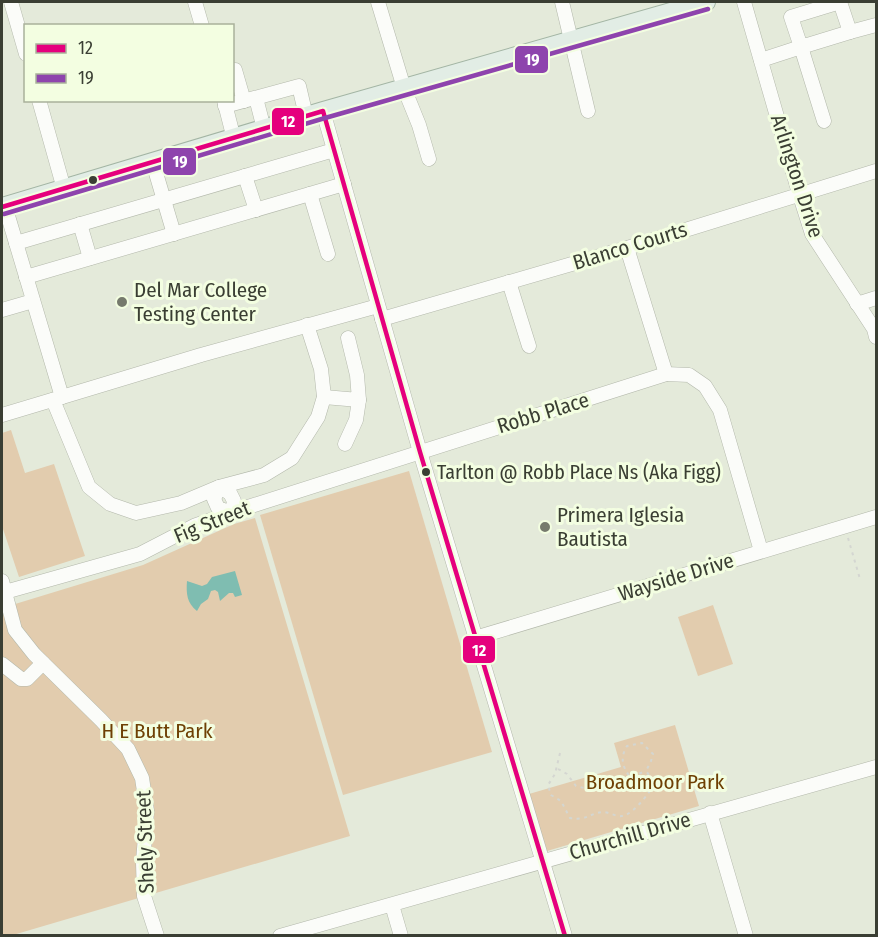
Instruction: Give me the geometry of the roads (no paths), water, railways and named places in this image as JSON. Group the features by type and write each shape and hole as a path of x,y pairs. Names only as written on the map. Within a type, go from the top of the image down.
{"main road":[{"path":"3,207 404,88 706,2"}],"street":[{"path":"11,2 24,47"},
{"path":"195,2 201,24"},
{"path":"378,2 404,88 419,125 429,159"},
{"path":"562,2 588,111"},
{"name":"Arlington Drive","path":"744,2 812,234 874,329 876,337"},
{"path":"824,122 791,17 840,2 850,32"},
{"path":"761,60 876,25"},
{"path":"234,70 264,129"},
{"path":"234,101 299,86 334,150 420,452 565,936"},
{"path":"40,102 64,189"},
{"path":"224,103 234,139"},
{"path":"16,243 334,150"},
{"path":"153,163 174,234"},
{"name":"Blanco Courts","path":"2,415 307,325 380,312 509,282 876,171"},
{"path":"245,176 255,210"},
{"path":"26,277 344,184"},
{"path":"310,194 328,254"},
{"path":"3,207 33,301 57,398 89,487 110,504 136,513 181,503 219,487 264,475 292,458 318,417 324,397 321,369 307,325"},
{"path":"80,224 90,258"},
{"path":"627,248 666,374 689,375 705,386 720,410 761,551"},
{"path":"509,282 529,346"},
{"path":"857,304 876,298"},
{"path":"2,310 33,301"},
{"path":"345,444 356,420 359,400 357,375 348,338"},
{"name":"Robb Place","path":"420,452 666,374"},
{"path":"324,397 359,400"},
{"name":"Fig Street","path":"3,587 140,554 196,525 420,452"},
{"path":"219,487 230,493 234,501 231,513"},
{"name":"Wayside Drive","path":"476,638 876,518"},
{"name":"Shely Street","path":"3,587 8,626 15,630 43,663 128,749 142,778 147,811 142,862 144,896 157,936"},
{"path":"2,664 14,676 27,679 43,663"},
{"name":"Churchill Drive","path":"280,936 876,767"},
{"path":"710,813 746,936"},
{"path":"392,905 401,936"}],"water":[{"path":"235,571 242,595 235,597 233,593 229,593 220,601 218,592 215,590 211,591 208,599 197,611 191,605 188,598 187,581 202,586 207,584 212,577"}],"place":[{"name":"Del Mar College Testing Center","path":"122,302"},
{"name":"Tarlton @ Robb Place Ns (Aka Figg)","path":"426,472"},
{"name":"Primera Iglesia Bautista","path":"545,527"}],"park label":[{"name":"H E Butt Park","path":"157,731"},
{"name":"Broadmoor Park","path":"655,782"}]}
